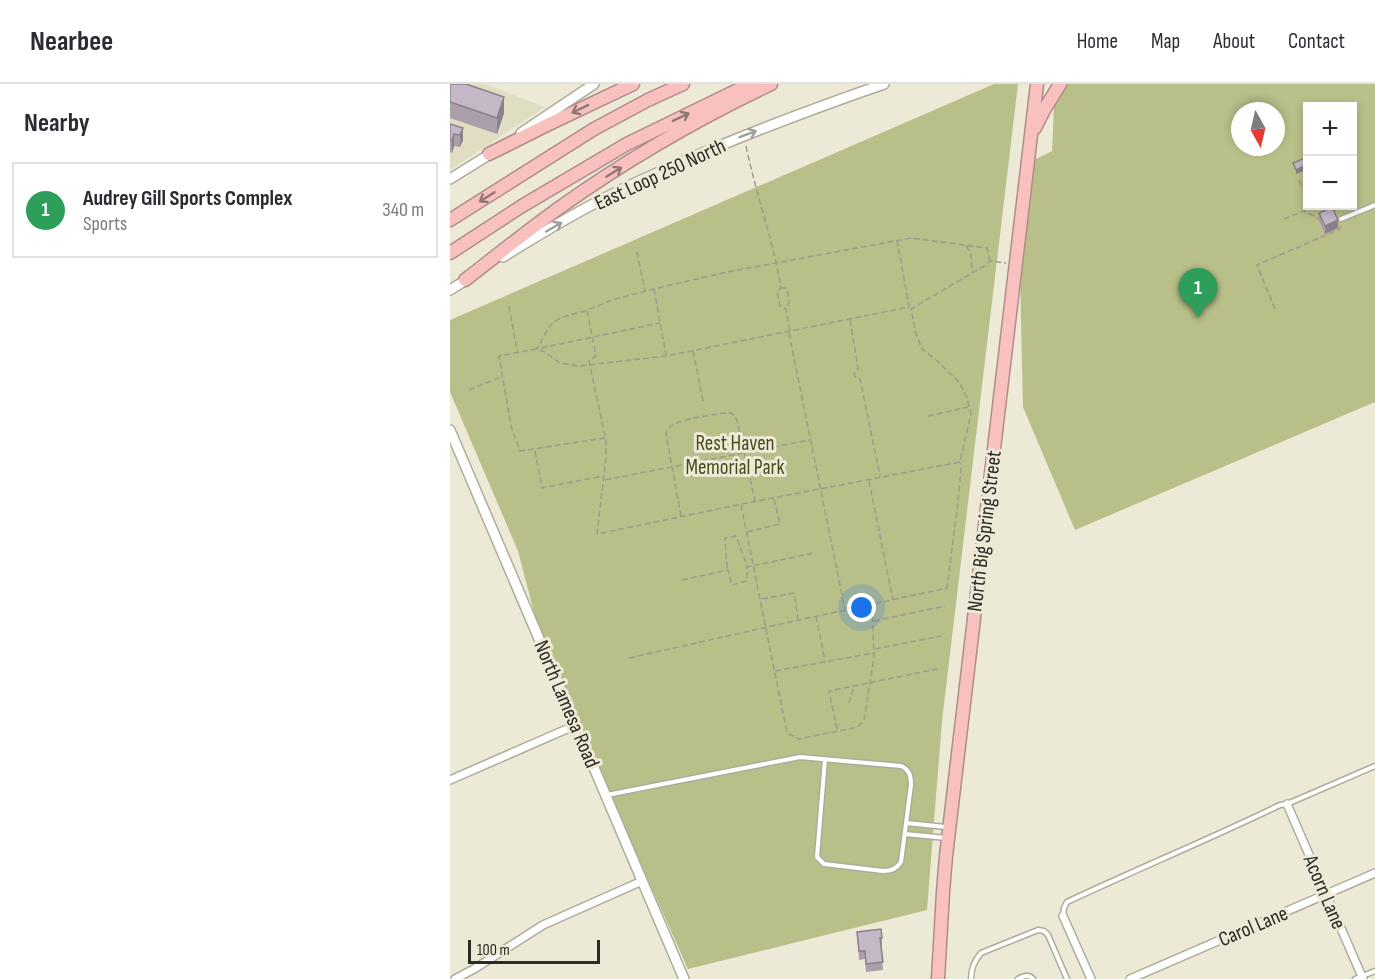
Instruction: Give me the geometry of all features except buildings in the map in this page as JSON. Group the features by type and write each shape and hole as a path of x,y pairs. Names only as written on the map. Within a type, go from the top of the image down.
{"highway":[{"path":"489,154 633,84"},
{"path":"450,220 594,129 683,84"},
{"path":"450,253 550,189 627,144 750,84"},
{"path":"465,280 594,184 677,133 771,84"},
{"path":"1026,84 1033,116"},
{"name":"North Big Spring Street","path":"938,979 943,892 1037,84"},
{"path":"1031,138 1060,84"}],"main road":[{"path":"450,179 593,84"},
{"name":"East Loop 250 North","path":"450,290 572,216 621,190 744,135 884,84"},
{"name":"North Lamesa Road","path":"450,430 684,979"}],"street":[{"path":"450,780 576,725"},
{"name":"Acorn Lane","path":"1287,804 1360,978"},
{"name":"Carol Lane","path":"1130,979 1375,873"},
{"path":"455,979 543,924 642,881"},
{"path":"1063,916 1091,979"}],"lane":[{"path":"1341,219 1375,205"},
{"path":"606,795 800,757 825,759 901,766 911,776 902,862 891,871 824,864 817,857 825,759"},
{"path":"1063,916 1067,902 1280,805 1375,766"},
{"path":"906,823 950,833"},
{"path":"905,834 950,833"},
{"path":"971,979 977,958 981,953 1038,930 1048,935 1067,979"},
{"path":"1360,978 1375,970"},
{"path":"1018,979 1029,976 1033,979"}],"path":[{"path":"744,135 782,288"},
{"path":"1299,180 1303,190"},
{"path":"1327,217 1334,214 1336,210"},
{"path":"1284,219 1304,211 1321,219"},
{"path":"1275,309 1257,265 1340,229 1341,219"},
{"path":"536,349 556,320 615,299 777,263 911,237 987,248 990,261"},
{"path":"629,658 947,588 959,494 960,462 971,414 967,398 959,382 922,349 910,308 897,240"},
{"path":"964,245 971,253 971,273"},
{"path":"637,252 645,291"},
{"path":"990,261 1016,264"},
{"path":"536,349 560,363 579,366 692,351 910,308 984,267 990,261"},
{"path":"786,309 780,306 777,291 782,288 787,288 789,303 786,309 790,332 845,610"},
{"path":"654,289 666,356"},
{"path":"509,306 517,352"},
{"path":"587,310 596,356 589,361 605,438 606,458 597,534 960,462"},
{"path":"850,320 858,368 854,374 860,380 880,477"},
{"path":"605,438 520,451 511,426 499,356 660,322"},
{"path":"692,351 703,400"},
{"path":"469,390 502,376"},
{"path":"928,416 969,407"},
{"path":"681,517 666,434 668,428 673,424 687,420 729,412 734,415 755,501"},
{"path":"604,481 810,439"},
{"path":"534,449 542,488 604,476"},
{"path":"868,480 893,601"},
{"path":"747,531 780,524 773,498"},
{"path":"741,504 787,733 799,739 858,727 864,720 874,653 872,605"},
{"path":"736,536 747,567 747,581 732,585 725,538 736,536"},
{"path":"747,567 814,553"},
{"path":"682,580 728,570"},
{"path":"761,599 794,593 799,620"},
{"path":"873,621 945,606"},
{"path":"816,616 825,662"},
{"path":"874,649 941,636"},
{"path":"775,671 874,653"},
{"path":"837,731 829,691 937,669"},
{"path":"849,703 854,686"}],"shaded area":[{"path":"450,84 485,84 545,107 450,170"}],"green space":[{"name":"Rest Haven Memorial Park","path":"994,84 1018,84 942,721 927,910 688,969 583,735 537,624 518,551 450,392 450,320"},
{"path":"1066,84 1375,84 1375,402 1075,530 1023,407 1019,233 1028,163 1052,151 1054,107"}],"place":[{"name":"Audrey Gill Sports Complex","path":"1198,318"}]}
